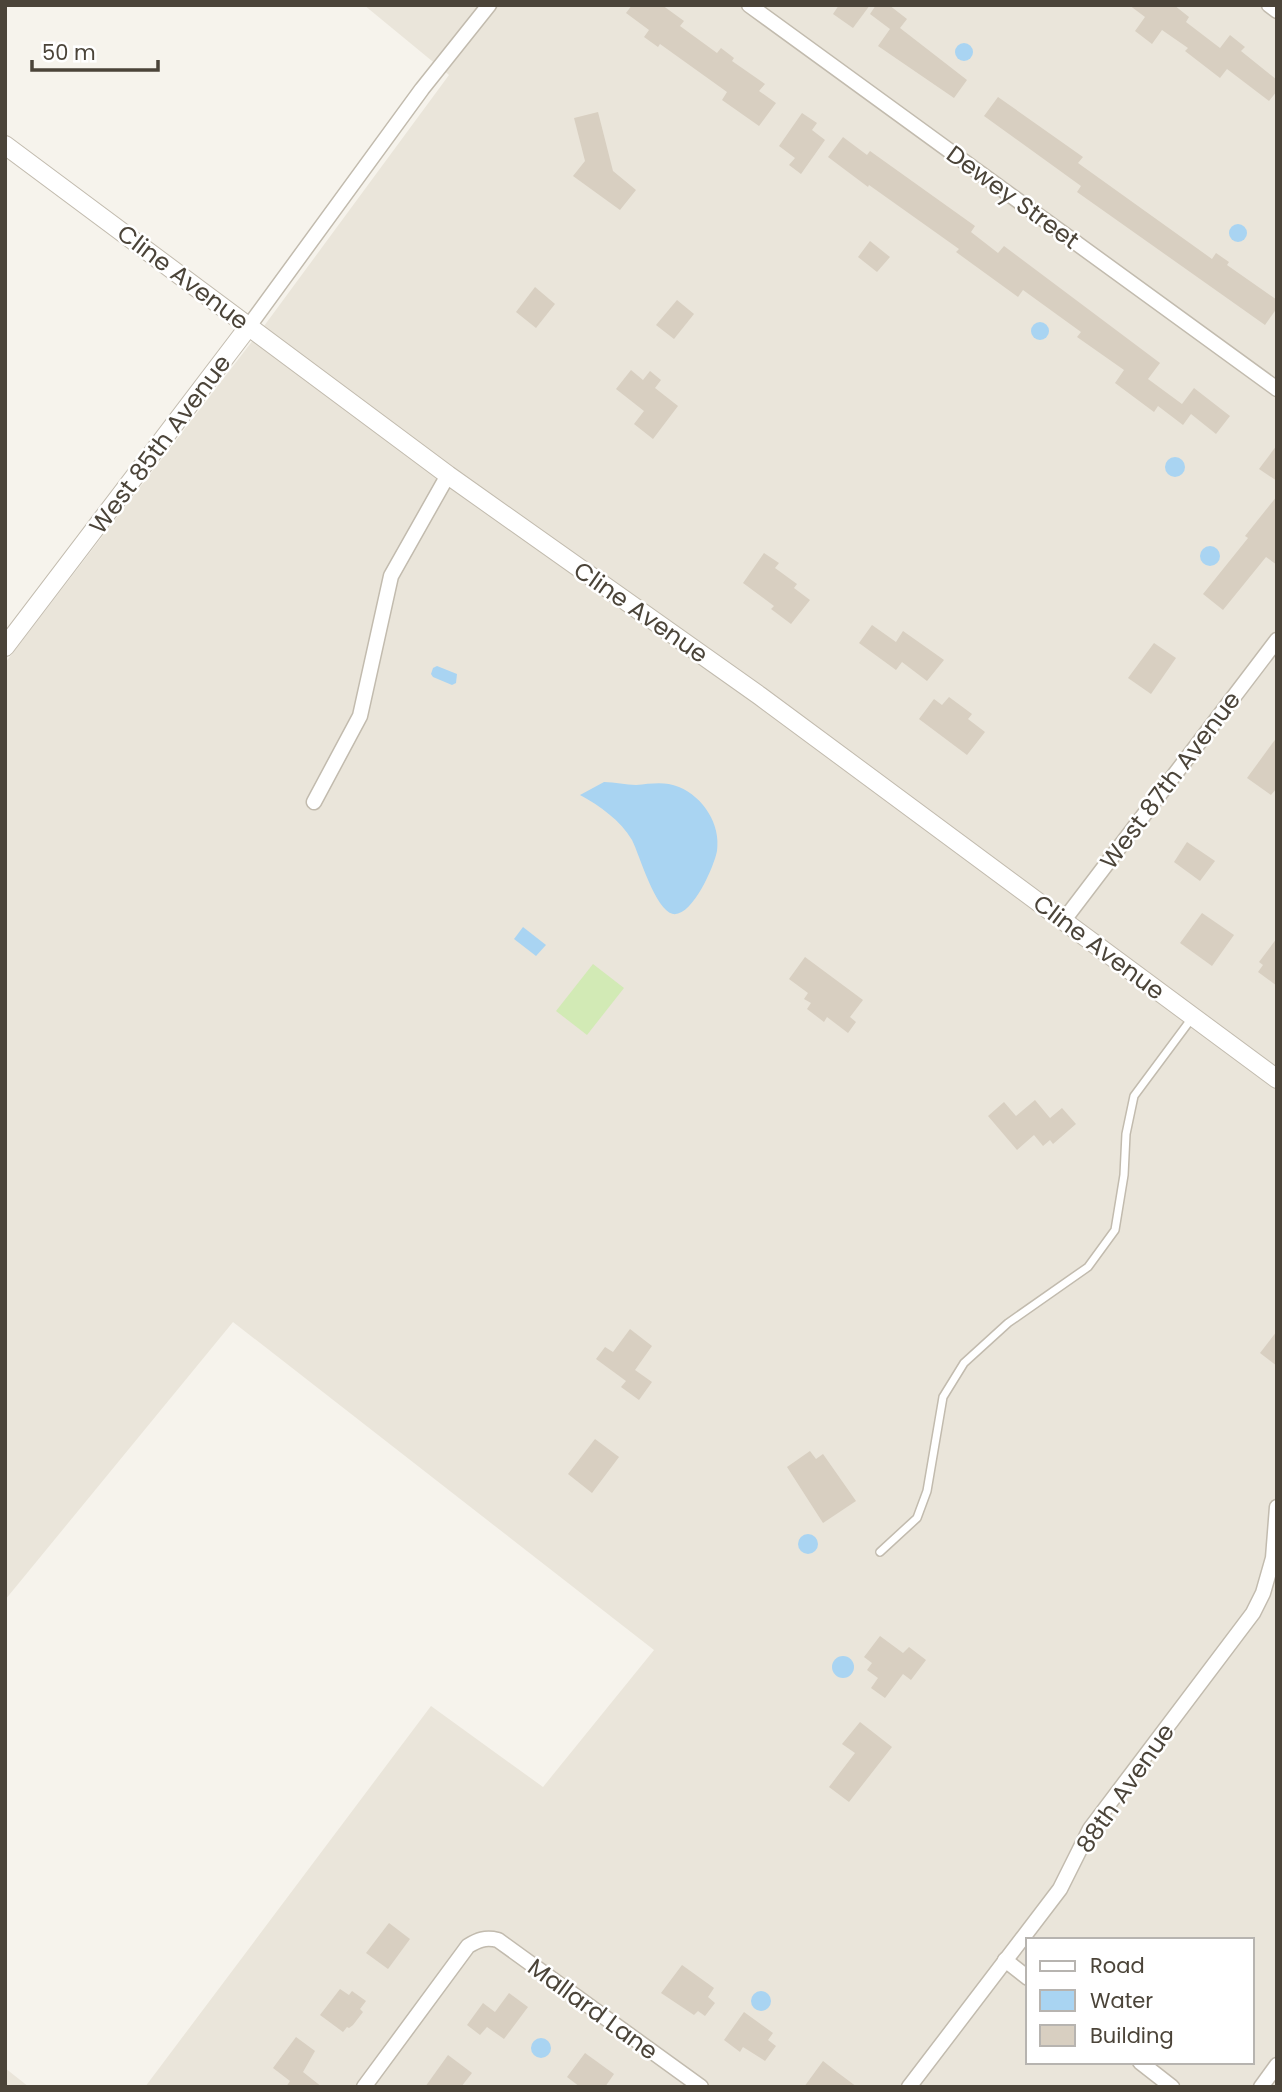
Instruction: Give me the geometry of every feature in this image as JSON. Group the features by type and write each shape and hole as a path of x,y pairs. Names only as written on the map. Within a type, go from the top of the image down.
{"street":[{"name":"West 85th Avenue","path":"5,647 249,326 422,89 489,5"},
{"name":"Dewey Street","path":"749,5 1277,389"},
{"path":"1269,5 1277,11"},
{"name":"Cline Avenue","path":"5,145 448,475 760,696 1277,1079"},
{"path":"314,802 360,716 391,576 448,475"},
{"name":"West 87th Avenue","path":"1064,920 1277,640"},
{"name":"88th Avenue","path":"909,2087 1060,1889 1090,1829 1253,1613 1263,1592 1273,1558 1277,1507"},
{"name":"Mallard Lane","path":"364,2087 462,1954 482,1939 498,1940 701,2087"},
{"path":"1006,1960 1026,1976"},
{"path":"1143,2064 1172,2087"},
{"path":"1261,2087 1277,2065"}],"lane":[{"path":"880,1552 917,1518 927,1491 943,1397 964,1363 1008,1323 1088,1268 1115,1230 1124,1175 1126,1134 1134,1096 1192,1017"}],"shaded area":[{"path":"364,5 1277,5 1277,2087 145,2087 431,1706 543,1787 654,1650 233,1322 5,1600 5,663 267,322 449,75"},
{"path":"5,2068 29,2087 5,2087"}],"green space":[{"path":"593,964 624,988 587,1035 556,1011"}],"water":[{"path":"964,43 970,46 973,52 970,58 964,61 958,58 955,52 958,46"},
{"path":"1238,224 1246,229 1247,233 1242,241 1238,242 1230,237 1229,233 1234,225"},
{"path":"1036,322 1044,322 1049,331 1047,338 1036,340 1031,335 1031,327"},
{"path":"1175,457 1182,460 1185,467 1182,474 1175,477 1168,474 1165,467 1168,460"},
{"path":"1206,546 1214,546 1220,556 1214,566 1206,566 1200,560 1200,552"},
{"path":"437,666 457,674 456,683 452,685 433,677 433,668"},
{"path":"604,782 673,785 696,797 708,813 716,831 717,851 701,890 680,913 673,914 660,903 632,840 622,826 580,795"},
{"path":"523,927 546,945 536,956 514,939"},
{"path":"808,1534 815,1537 818,1544 815,1551 808,1554 801,1551 798,1544 801,1537"},
{"path":"843,1656 851,1659 854,1667 851,1675 843,1678 835,1675 832,1667 835,1659"},
{"path":"761,1991 768,1994 771,2001 768,2008 761,2011 754,2008 751,2001 754,1994"},
{"path":"541,2038 548,2041 551,2048 548,2055 541,2058 534,2055 531,2048 534,2041"}],"building":[{"path":"632,5 662,5 684,21 680,26 717,53 721,48 734,58 732,61 765,84 759,91 776,103 759,126 722,100 727,92 660,44 658,47 644,37 649,30 626,13"},
{"path":"839,5 870,5 853,28 833,14"},
{"path":"876,5 889,5 907,19 900,28 967,80 954,98 878,46 890,29 870,14"},
{"path":"1129,5 1174,5 1189,17 1186,22 1220,48 1230,35 1245,47 1241,51 1277,80 1277,91 1269,101 1227,69 1220,78 1185,51 1188,48 1162,30 1152,44 1135,31 1145,17"},
{"path":"998,97 1083,157 1078,163 1212,259 1216,253 1229,262 1227,265 1277,300 1277,308 1265,325 1077,192 1081,186 984,116"},
{"path":"598,112 613,171 636,190 620,210 573,176 585,161 574,118"},
{"path":"802,113 817,123 812,130 825,140 801,174 789,165 795,158 779,146"},
{"path":"843,137 867,155 870,151 975,226 971,232 998,253 1004,246 1160,363 1148,379 1182,404 1194,388 1230,416 1216,434 1191,414 1183,425 1158,406 1154,412 1115,383 1124,370 1077,337 1081,332 1023,290 1018,297 956,252 959,249 828,157"},
{"path":"870,241 890,257 877,272 858,257"},
{"path":"535,287 555,304 536,328 516,312"},
{"path":"677,300 694,314 674,339 656,325"},
{"path":"631,370 643,380 650,371 661,380 655,388 678,406 653,439 634,424 644,411 616,389"},
{"path":"1277,445 1277,481 1259,469"},
{"path":"1277,496 1277,565 1266,557 1223,610 1203,594 1248,538 1245,536"},
{"path":"764,553 779,563 775,568 797,584 794,588 810,600 791,624 771,609 774,606 743,583"},
{"path":"872,625 896,642 903,631 944,660 927,681 902,662 896,670 859,643"},
{"path":"1154,643 1176,658 1151,694 1128,678"},
{"path":"949,697 972,714 968,719 985,732 967,755 919,719 934,699 942,705"},
{"path":"1277,737 1277,788 1271,795 1247,778"},
{"path":"1187,842 1215,861 1200,881 1174,862"},
{"path":"1202,913 1234,935 1212,966 1180,943"},
{"path":"1277,938 1277,986 1258,972 1263,965 1259,962"},
{"path":"805,957 863,1000 850,1017 856,1022 848,1033 827,1017 824,1022 807,1009 811,1003 804,999 808,993 789,979"},
{"path":"1035,1100 1050,1118 1062,1108 1076,1124 1053,1144 1050,1140 1043,1146 1034,1135 1017,1150 988,1116 1004,1102 1016,1116"},
{"path":"630,1329 652,1346 635,1370 652,1382 639,1400 621,1387 626,1381 596,1359 605,1347 613,1352"},
{"path":"1277,1331 1277,1366 1260,1353"},
{"path":"595,1439 619,1457 592,1493 568,1474"},
{"path":"810,1451 816,1459 823,1454 856,1501 823,1523 787,1467"},
{"path":"880,1636 903,1653 909,1647 926,1660 911,1680 903,1674 885,1698 871,1688 878,1678 867,1670 872,1663 864,1657"},
{"path":"860,1722 892,1747 849,1802 829,1787 855,1753 842,1744"},
{"path":"389,1923 410,1939 388,1969 366,1953"},
{"path":"682,1965 714,1988 708,1997 715,2003 705,2016 698,2011 694,2015 661,1993"},
{"path":"340,1989 349,1995 352,1991 366,2001 360,2009 363,2012 353,2025 343,2032 320,2015"},
{"path":"509,1993 528,2007 504,2039 487,2027 480,2035 467,2025 483,2003 495,2012"},
{"path":"744,2012 773,2033 768,2040 776,2046 765,2061 743,2047 740,2052 724,2040"},
{"path":"296,2037 315,2051 303,2072 322,2087 286,2087 290,2081 273,2068"},
{"path":"585,2053 614,2074 605,2087 580,2087 567,2077"},
{"path":"448,2055 472,2073 461,2087 425,2087"},
{"path":"823,2061 837,2072 857,2087 804,2087"}]}
